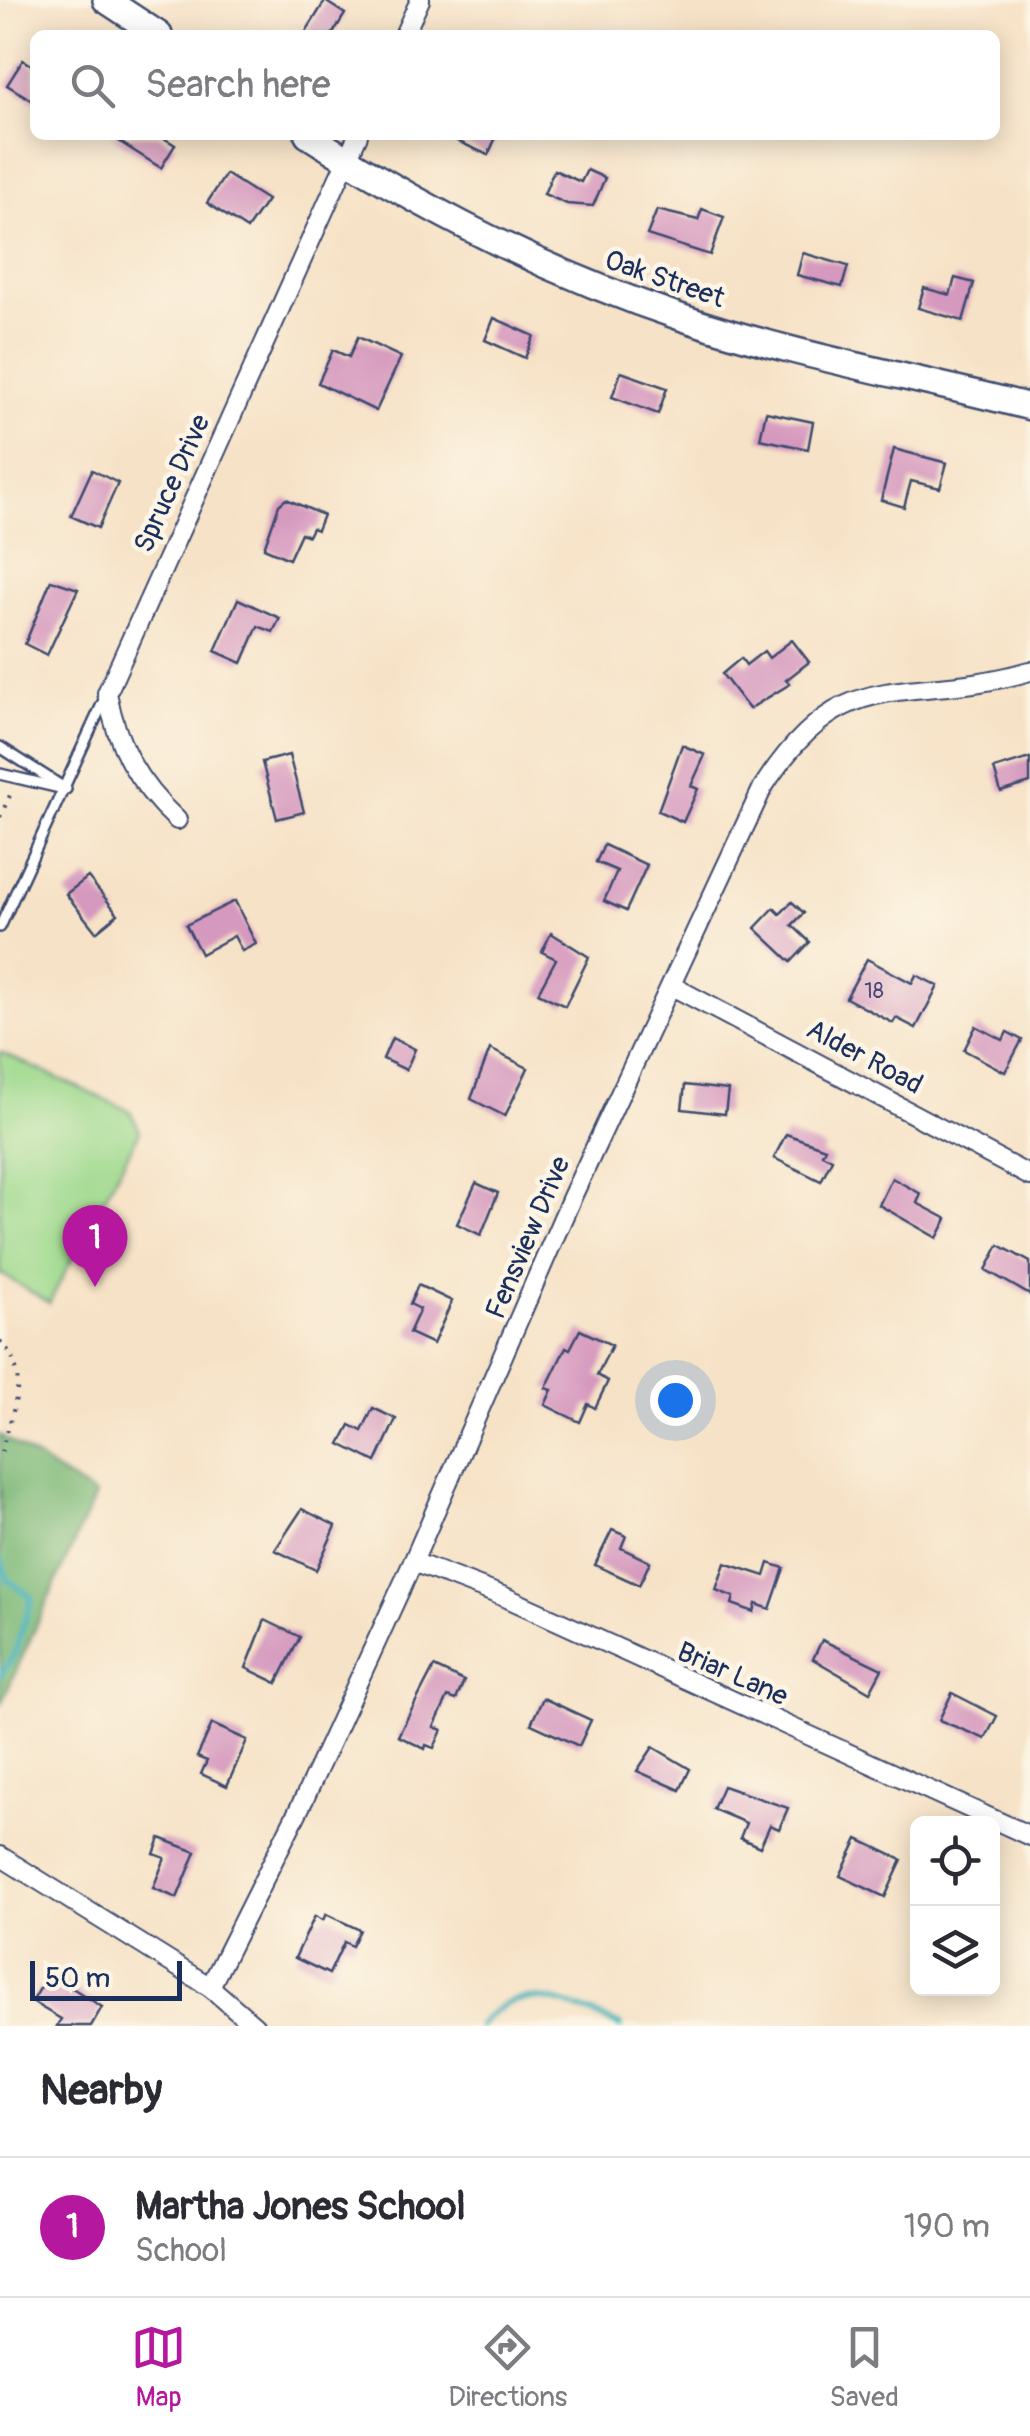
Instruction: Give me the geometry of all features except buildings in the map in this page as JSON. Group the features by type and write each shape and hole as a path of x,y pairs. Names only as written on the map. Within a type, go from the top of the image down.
{"street":[{"path":"106,0 151,30"},
{"path":"406,30 420,0"},
{"name":"Oak Street","path":"316,140 448,218 526,256 669,313 755,339 1030,406"},
{"name":"Spruce Drive","path":"107,693 356,140"},
{"name":"Fensview Drive","path":"210,1987 305,1797 572,1198 762,787 780,759 827,712 862,696 970,684 1030,671"},
{"path":"107,693 114,734 134,774 177,820"},
{"name":"Alder Road","path":"672,986 1030,1176"},
{"name":"Briar Lane","path":"413,1562 505,1598 1030,1836"},
{"path":"0,1856 210,1987 255,2026"}],"lane":[{"path":"0,927 107,693"},
{"path":"0,748 66,789"},
{"path":"0,774 66,789"}],"path":[{"path":"0,817 12,790"},
{"path":"0,1340 14,1358 19,1384 0,1458"}],"green space":[{"path":"0,1052 130,1111 140,1131 49,1303 0,1273"},
{"path":"0,1435 95,1496 0,1706"}],"waterway":[{"path":"0,1558 8,1580 32,1598 14,1655 0,1676"},
{"path":"479,2026 494,2011 528,1999 565,2004 621,2026"}],"place":[{"name":"Martha Jones School","path":"95,1287"}]}
